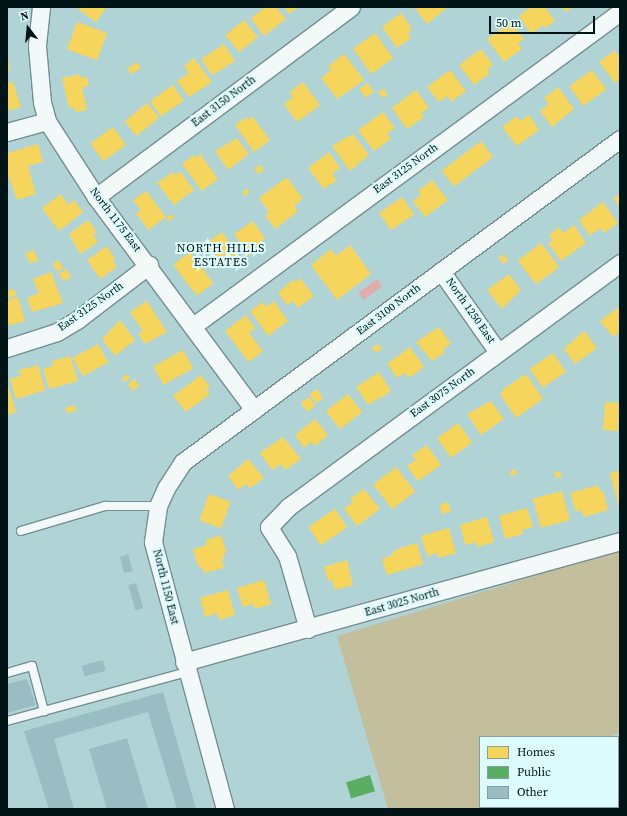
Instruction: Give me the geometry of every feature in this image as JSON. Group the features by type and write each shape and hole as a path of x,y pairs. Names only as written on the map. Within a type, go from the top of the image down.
{"street":[{"name":"North 1175 East","path":"41,7 37,46 42,102 47,121 96,197 149,265 254,410"},
{"name":"East 3150 North","path":"96,197 351,7"},
{"name":"East 3125 North","path":"193,326 620,12"},
{"path":"7,132 47,121"},
{"name":"East 3100 North","path":"166,488 183,462 620,139"},
{"name":"East 3075 North","path":"308,630 286,556 269,528 288,507 620,263"},
{"name":"East 3125 North","path":"7,348 57,332 149,265"},
{"name":"North 1250 East","path":"442,270 498,352"},
{"name":"North 1150 East","path":"166,488 158,506 153,542 185,667 225,809"},
{"name":"East 3025 North","path":"185,667 308,630 620,541"}],"lane":[{"path":"21,531 105,506 158,506"},
{"path":"7,673 32,666 44,711"},
{"path":"7,721 185,667"}],"shaded area":[{"path":"377,279 382,286 364,300 358,293"},
{"path":"620,550 620,733 611,736 479,736 479,808 606,809 388,809 337,636"}],"building: Homes":[{"path":"80,7 107,7 96,22 78,9"},
{"path":"266,7 276,7 286,19 264,36 251,18"},
{"path":"284,7 299,7 289,14"},
{"path":"414,7 448,7 427,24"},
{"path":"531,7 545,7 555,21 545,28 543,25 531,34 519,16"},
{"path":"562,7 573,7 566,12"},
{"path":"401,13 412,29 408,33 411,38 397,48 382,27"},
{"path":"244,20 258,37 239,52 225,35"},
{"path":"77,22 107,33 97,60 67,49"},
{"path":"511,22 524,39 518,43 522,49 504,62 487,39"},
{"path":"375,33 393,58 371,74 353,49"},
{"path":"224,44 235,61 212,75 201,59"},
{"path":"481,49 493,65 487,69 490,73 474,85 459,65"},
{"path":"7,51 10,71 7,71"},
{"path":"614,51 620,56 620,79 615,83 599,62"},
{"path":"344,54 364,80 337,99 321,78 331,70 328,66"},
{"path":"194,58 212,82 189,97 177,81 189,73 184,66"},
{"path":"137,62 141,68 131,75 127,69"},
{"path":"450,70 466,91 451,102 447,96 439,102 427,87"},
{"path":"592,70 606,89 583,106 569,86"},
{"path":"80,74 81,78 87,77 89,86 82,87 87,110 75,112 74,107 69,108 62,78"},
{"path":"13,82 21,107 7,111 7,83"},
{"path":"303,82 320,105 297,122 284,104 293,97 290,92"},
{"path":"367,83 374,92 366,98 359,89"},
{"path":"173,85 184,101 161,117 150,101"},
{"path":"558,87 574,109 552,127 540,111 549,104 544,98"},
{"path":"383,89 388,94 383,98 378,92"},
{"path":"416,90 429,108 421,113 424,117 407,129 392,108"},
{"path":"147,103 159,118 136,136 124,121"},
{"path":"383,112 395,128 387,134 391,139 374,151 358,130"},
{"path":"529,115 539,130 517,146 502,127 517,116 520,121"},
{"path":"252,116 270,140 254,152 235,125 246,117 248,120"},
{"path":"113,127 126,145 103,161 90,143"},
{"path":"353,134 369,155 350,171 332,146"},
{"path":"237,138 249,154 228,170 215,151"},
{"path":"481,141 493,157 454,186 442,170"},
{"path":"38,144 43,162 28,166 36,194 17,200 7,172 7,153"},
{"path":"329,152 340,168 332,174 337,180 324,189 308,168"},
{"path":"200,154 218,179 202,191 182,164 194,155 196,158"},
{"path":"260,165 264,170 258,174 254,169"},
{"path":"180,171 194,190 174,205 157,183 173,172 175,175"},
{"path":"284,179 288,179 303,199 294,206 298,211 275,229 265,215 269,212 259,198"},
{"path":"432,180 448,200 425,217 413,201 421,195 418,191"},
{"path":"247,189 250,192 244,196 242,192"},
{"path":"146,191 166,217 148,230 136,213 141,210 133,200"},
{"path":"61,194 68,205 74,200 83,212 59,231 42,208"},
{"path":"620,194 620,208 613,198"},
{"path":"402,197 414,214 391,230 379,213"},
{"path":"603,202 618,223 604,233 600,228 590,236 579,220"},
{"path":"172,214 174,217 169,221 166,218"},
{"path":"88,220 97,232 93,234 98,242 80,254 69,234"},
{"path":"253,221 265,239 260,243 262,247 249,256 234,234"},
{"path":"574,225 586,243 561,261 548,243 553,240 549,235 559,227 563,233"},
{"path":"222,232 241,259 230,267 228,264 221,269 204,245"},
{"path":"541,243 559,267 536,284 518,260"},
{"path":"350,245 371,274 337,300 311,265 331,249 336,256"},
{"path":"107,246 115,259 113,261 117,267 100,279 87,260"},
{"path":"34,250 38,260 30,264 26,253"},
{"path":"190,252 213,283 197,296 173,265"},
{"path":"503,254 508,260 504,264 498,258"},
{"path":"58,260 63,267 58,271 52,264"},
{"path":"66,269 71,276 64,282 59,274"},
{"path":"51,272 63,303 32,312 27,298 39,293 33,279"},
{"path":"509,274 521,290 502,309 487,290"},
{"path":"300,278 314,296 298,308 293,301 287,305 278,293 293,280 295,282"},
{"path":"14,289 16,296 7,298 7,291"},
{"path":"18,297 25,321 7,326 7,300"},
{"path":"147,301 167,332 145,344 138,334 143,331 130,312"},
{"path":"274,301 288,321 268,336 250,311 263,302 266,307"},
{"path":"620,306 620,332 613,337 600,321"},
{"path":"246,315 255,328 249,333 263,351 249,362 225,331"},
{"path":"120,320 135,340 115,356 102,339"},
{"path":"439,327 451,344 443,349 445,352 432,361 416,342"},
{"path":"584,331 597,348 575,364 564,349"},
{"path":"98,344 108,362 83,376 73,358"},
{"path":"378,344 382,349 376,353 372,348"},
{"path":"410,347 424,367 409,378 405,373 397,378 387,364"},
{"path":"183,350 193,368 163,385 153,366"},
{"path":"553,353 566,372 543,388 530,369"},
{"path":"70,356 78,381 49,389 43,369 53,366 52,361"},
{"path":"38,365 45,390 16,399 10,379 21,376 19,370"},
{"path":"379,372 391,391 380,399 378,395 378,399 368,405 356,387"},
{"path":"127,374 130,378 124,382 121,378"},
{"path":"526,374 543,399 516,418 500,394 503,392 502,390"},
{"path":"201,375 210,387 206,390 210,394 186,412 173,396"},
{"path":"135,379 139,386 132,391 128,384"},
{"path":"7,381 16,412 7,415"},
{"path":"317,389 323,398 316,403 310,394"},
{"path":"348,394 362,412 340,429 326,411"},
{"path":"309,397 315,406 307,412 301,403"},
{"path":"491,401 504,419 481,435 467,414"},
{"path":"605,402 620,403 618,431 603,430"},
{"path":"75,405 76,411 67,413 65,408"},
{"path":"315,419 328,435 315,446 311,442 304,448 295,435"},
{"path":"458,423 472,442 451,458 437,438"},
{"path":"283,437 301,459 285,470 281,464 272,470 260,453"},
{"path":"427,445 441,465 418,481 407,466 416,460 412,455"},
{"path":"248,459 264,478 250,488 246,484 238,490 228,476"},
{"path":"396,467 415,491 392,509 373,485"},
{"path":"516,469 517,474 511,476 510,471"},
{"path":"620,470 620,507 619,508 610,473"},
{"path":"560,471 562,477 556,479 554,473"},
{"path":"598,485 599,491 603,490 608,510 584,517 581,510 576,512 570,493"},
{"path":"364,489 380,509 357,526 344,509 353,502 350,499"},
{"path":"562,491 570,520 541,528 533,499"},
{"path":"209,494 231,502 221,528 199,520"},
{"path":"448,502 451,512 442,514 439,505"},
{"path":"527,508 533,527 522,530 523,534 505,539 499,516"},
{"path":"335,509 347,527 321,545 308,527"},
{"path":"487,517 494,542 477,547 476,542 465,545 460,525"},
{"path":"449,528 456,553 439,558 437,553 427,556 421,536"},
{"path":"221,535 226,551 222,561 224,568 204,573 202,567 200,568 197,563 193,549 207,545 206,540"},
{"path":"417,543 423,564 387,575 382,559 393,555 392,552 400,548"},
{"path":"347,560 353,585 335,590 332,580 328,581 324,567"},
{"path":"264,580 271,604 255,609 253,604 243,607 237,588"},
{"path":"228,590 235,615 219,620 217,613 205,617 200,598"}],"building: Public":[{"path":"370,775 375,791 351,799 346,782"}],"building: Other":[{"path":"128,554 133,571 124,573 120,557"},
{"path":"136,583 143,608 135,610 128,585"},
{"path":"103,660 106,671 85,676 82,666"},
{"path":"27,679 36,705 7,713 7,684"},
{"path":"163,692 196,809 177,809 148,712 54,739 74,809 49,809 24,731"},
{"path":"127,738 148,809 107,809 89,749"},
{"path":"620,740 620,751 619,751"},
{"path":"620,803 620,809 610,809 619,808"}],"district":[{"name":"NORTH HILLS ESTATES","path":"221,256"}]}
